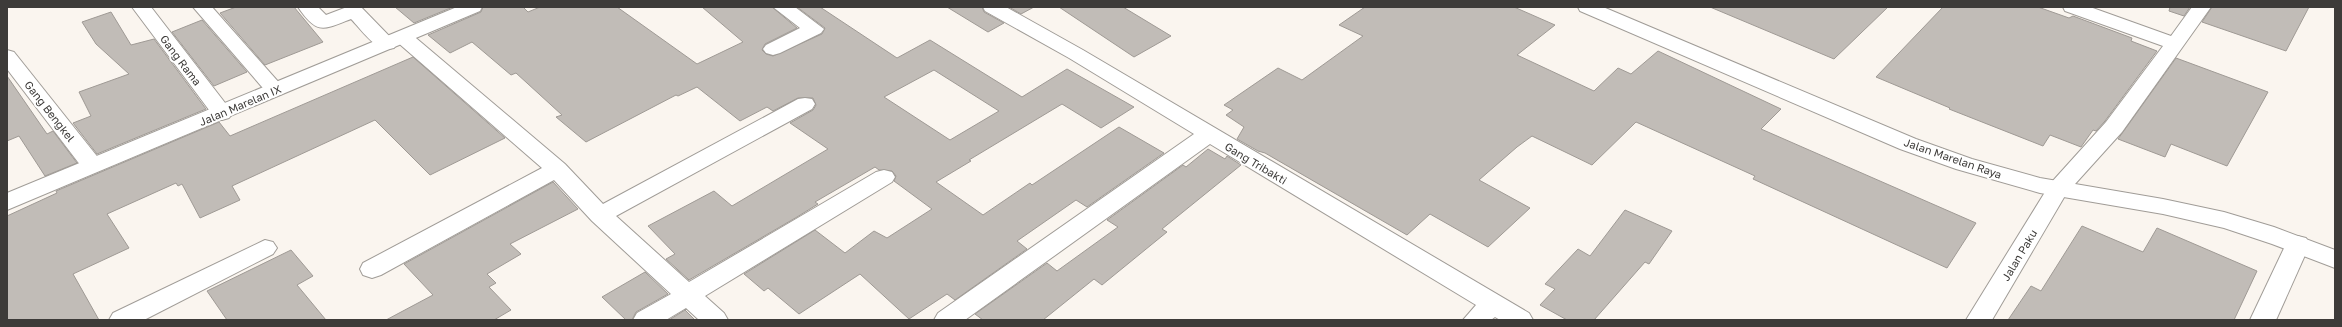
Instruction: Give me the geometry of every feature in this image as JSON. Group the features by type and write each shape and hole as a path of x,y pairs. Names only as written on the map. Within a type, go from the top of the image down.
{"street":[{"name":"Gang Rama","path":"141,7 222,113"},
{"path":"202,7 275,90"},
{"path":"307,7 323,23 354,11 395,40 557,169 600,215 715,320"},
{"name":"Jalan Marelan IX","path":"7,202 92,165 222,113 473,7"},
{"path":"773,49 814,29 782,7"},
{"name":"Gang Tribakti","path":"992,7 1076,54 1208,134 1484,312 1520,320"},
{"name":"Jalan Marelan Raya","path":"1587,7 1908,144 1965,164 2058,189 2125,200 2223,220 2260,230 2335,260"},
{"path":"2072,7 2175,44"},
{"name":"Jalan Paku","path":"1979,320 2058,189 2114,127 2202,7"},
{"name":"Gang Bengkel","path":"7,56 92,165"},
{"path":"600,215 805,104"},
{"path":"947,320 1208,134"},
{"path":"372,269 557,169"},
{"path":"646,320 884,177"},
{"path":"2263,320 2298,244"},
{"path":"122,320 265,248"}],"building":[{"path":"236,7 294,7 323,42 265,65 220,13"},
{"path":"395,7 453,7 414,23"},
{"path":"483,7 523,7 528,12 540,7 617,7 697,64 743,42 702,7 772,7 797,28 765,44 762,50 766,54 773,56 822,34 825,28 797,7 820,7 897,58 930,40 1022,97 1067,69 1134,107 1101,128 1062,104 969,160 971,161 936,182 983,215 1030,183 1032,185 1119,127 1164,153 1087,207 1076,200 1017,241 1027,249 955,300 947,294 909,319 860,274 799,314 768,288 764,291 744,274 815,230 845,253 874,231 887,238 932,209 894,181 896,176 892,171 879,170 875,167 815,202 818,204 797,217 689,280 666,259 675,254 648,226 714,191 732,206 828,149 790,123 813,110 816,105 813,98 798,98 773,111 767,107 740,121 697,87 678,96 676,95 586,142 556,117 562,115 516,73 511,75 472,42 450,53 428,35 481,12","holes":["934,70 999,111 950,140 884,97"]},
{"path":"947,7 982,7 984,12 1004,23 988,32"},
{"path":"1009,7 1034,7 1021,14"},
{"path":"1059,7 1123,7 1171,36 1134,57"},
{"path":"1365,7 1514,7 1555,25 1517,55 1594,91 1618,68 1631,74 1658,51 1781,109 1761,129 1976,223 1947,268 1753,179 1755,176 1636,122 1592,165 1532,136 1517,147 1479,180 1530,208 1488,247 1430,214 1407,235 1265,153 1258,151 1237,139 1244,127 1226,115 1233,110 1224,105 1278,68 1302,80 1363,36 1339,25"},
{"path":"1710,7 1888,7 1834,59"},
{"path":"1943,7 2038,7 2069,18 2073,16 2132,38 2131,41 2157,51 2105,121 2096,131 2093,130 2081,147 2050,135 2043,146 1949,109 1950,108 1876,77"},
{"path":"2170,7 2190,7 2184,16 2169,11"},
{"path":"2212,7 2309,7 2286,51 2202,22"},
{"path":"111,12 131,45 154,39 206,109 97,154 73,123 91,116 79,92 129,74 96,44 82,22"},
{"path":"202,20 247,72 214,86 172,32"},
{"path":"413,57 505,138 430,175 375,120 232,186 240,200 200,218 182,184 178,186 176,183 107,214 129,248 73,274 99,320 7,320 7,216 57,193 56,191 219,122 230,136"},
{"path":"2176,58 2268,92 2227,166 2171,144 2165,157 2118,139"},
{"path":"7,76 47,134 53,131 77,163 45,176 19,136 7,141"},
{"path":"1208,149 1225,159 1227,156 1241,165 1162,229 1167,232 1102,285 1094,279 1043,320 983,320 975,314 1047,263 1057,271 1118,227 1107,220 1183,165 1186,167"},
{"path":"553,182 578,209 510,244 521,254 487,274 496,283 489,287 511,310 494,320 386,320 433,295 404,264"},
{"path":"1625,210 1672,231 1649,264 1645,262 1594,320 1567,320 1540,305 1555,289 1545,284 1578,249 1590,256"},
{"path":"2082,226 2143,252 2157,228 2257,271 2234,320 2008,320 2031,286 2041,291"},
{"path":"291,250 313,276 297,285 326,320 227,320 207,291"},
{"path":"645,272 668,294 636,312 632,320 626,320 602,297"},
{"path":"685,310 695,320 669,320"}]}
